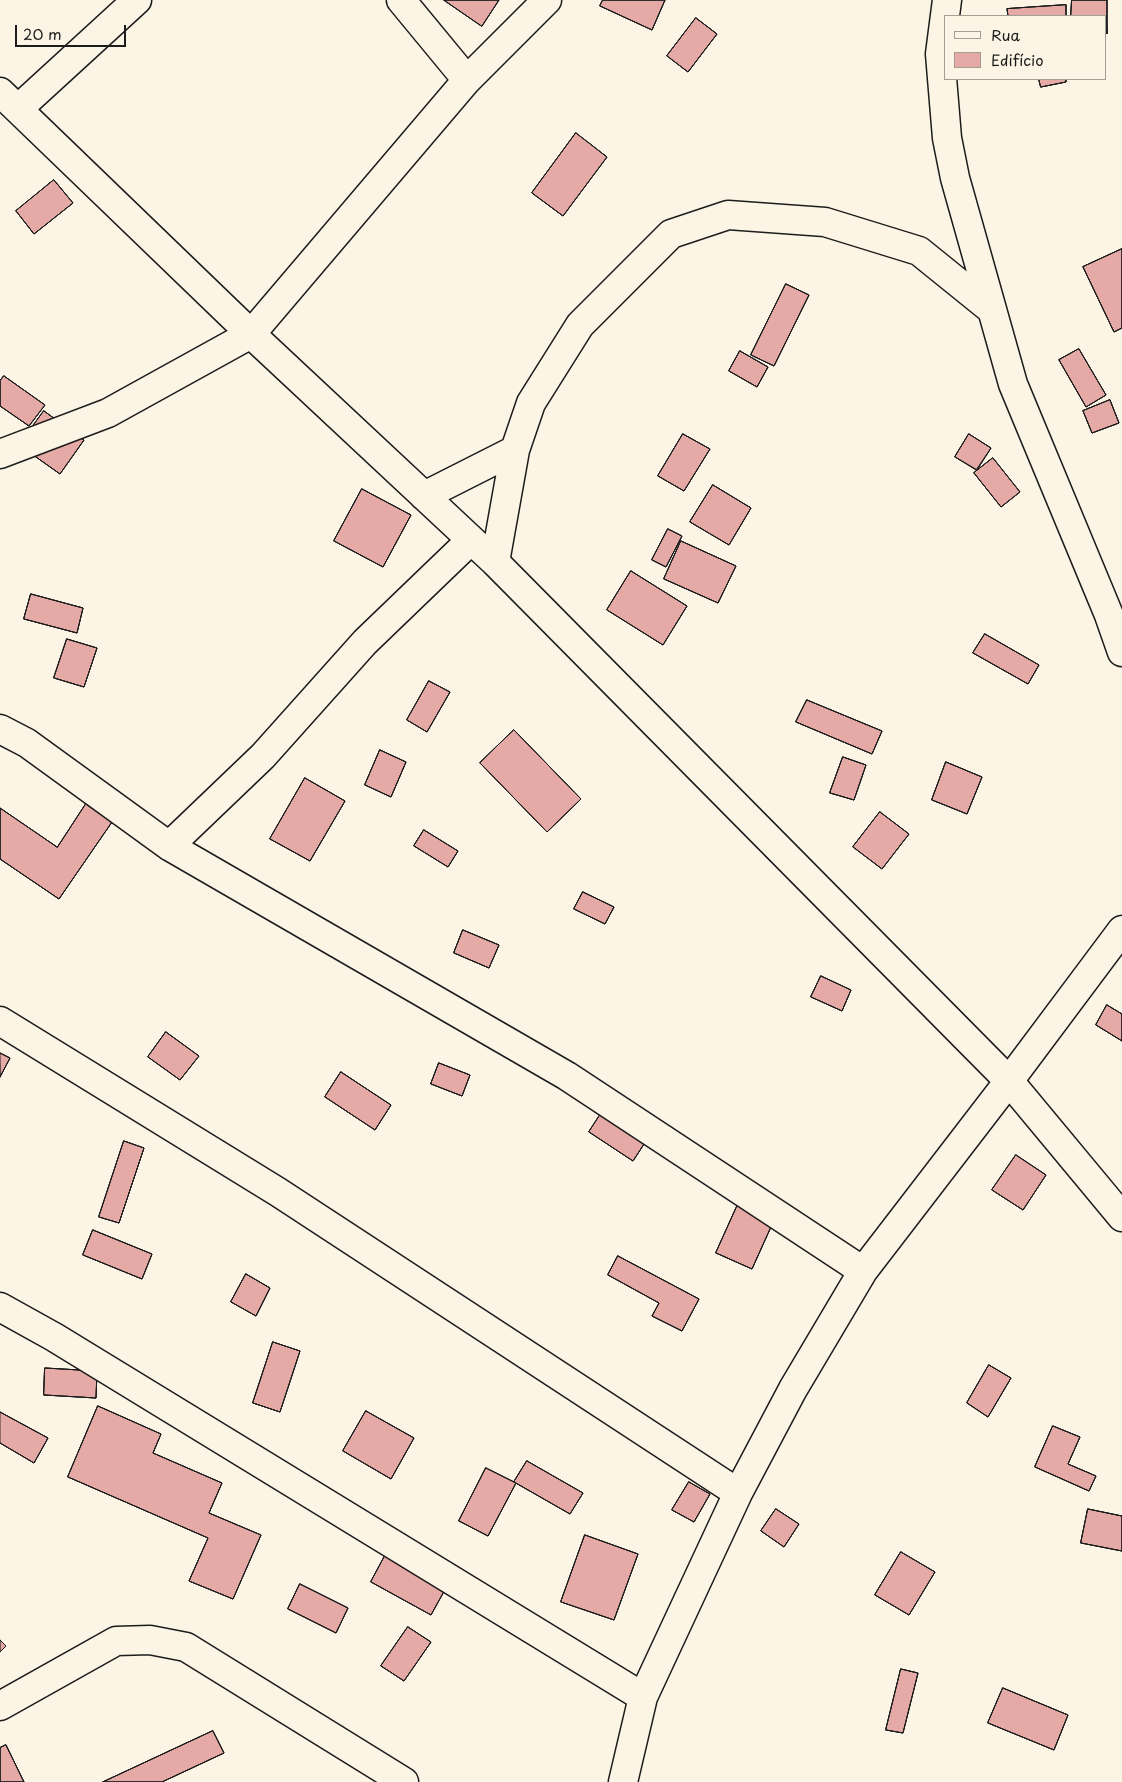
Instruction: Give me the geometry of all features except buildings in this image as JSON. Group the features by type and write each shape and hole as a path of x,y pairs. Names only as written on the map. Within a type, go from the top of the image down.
{"street":[{"path":"138,0 9,100 251,334 495,562 1009,1081 1122,1217"},
{"path":"401,0 467,80"},
{"path":"0,454 108,413 251,334 467,80 547,0"},
{"path":"945,15 947,0"},
{"path":"944,23 940,54 947,138 955,178 992,310 1013,384 1109,615 1122,652"},
{"path":"495,562 515,450 530,403 580,325 671,234 728,214 825,222 919,251 992,310"},
{"path":"424,496 515,450"},
{"path":"169,846 263,756 366,642 471,540"},
{"path":"0,729 27,743 169,846 567,1076 863,1271"},
{"path":"623,1782 642,1697 738,1493 793,1389 863,1271 1122,930"},
{"path":"0,1021 278,1192 738,1493"},
{"path":"0,1307 63,1342 642,1697"},
{"path":"0,1706 116,1641 150,1640 186,1647 404,1782"}]}
